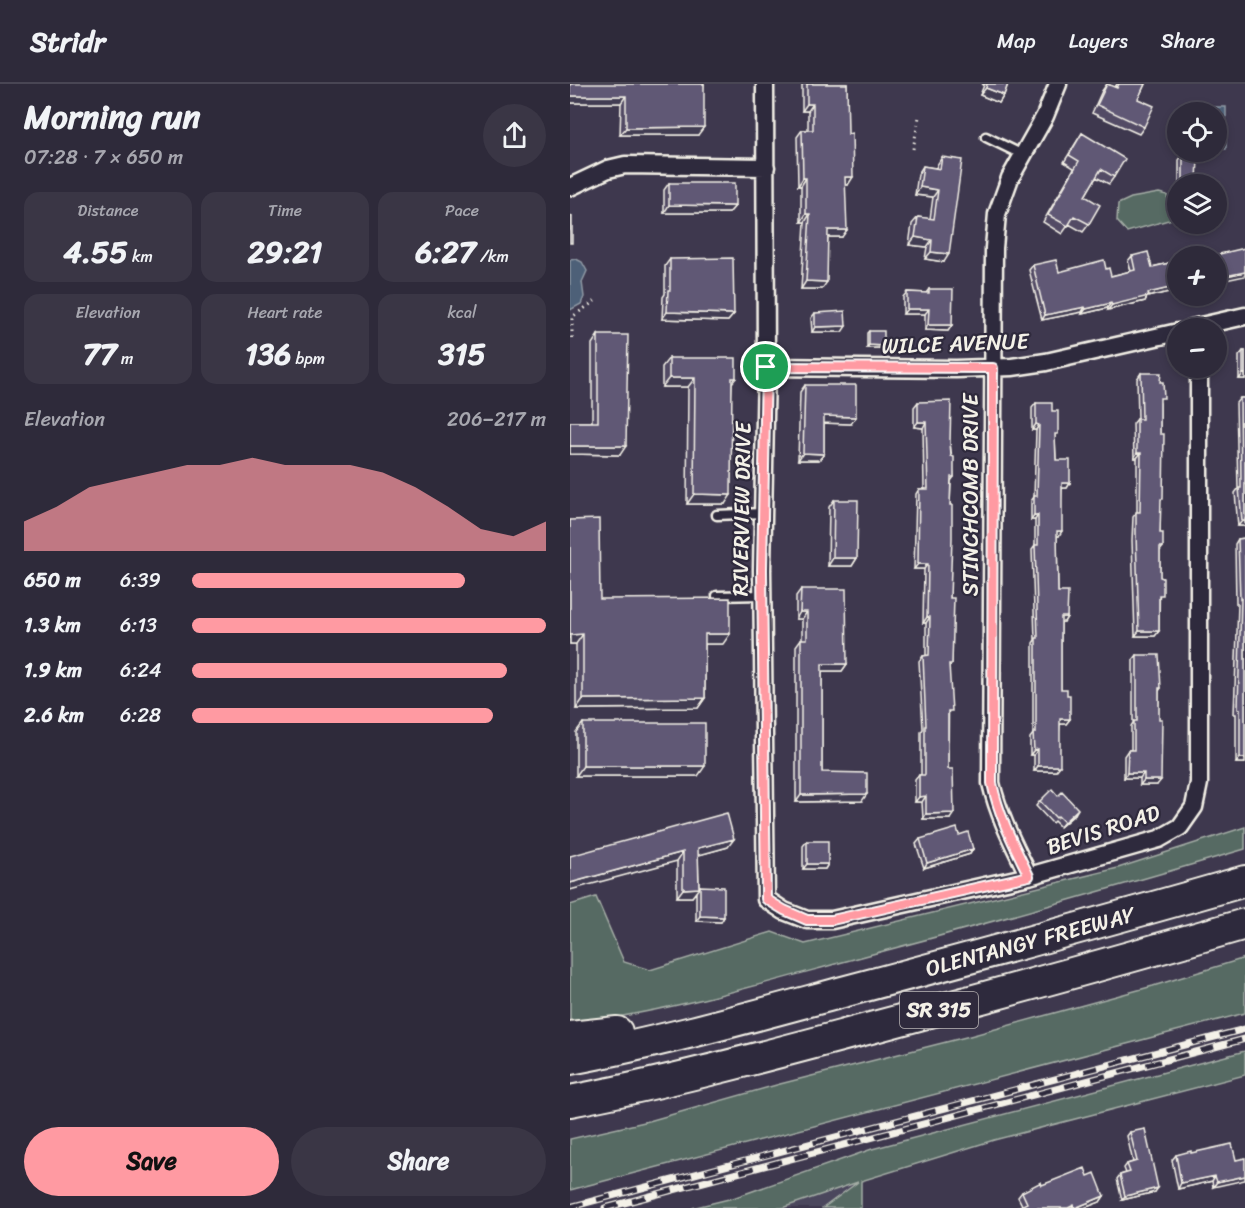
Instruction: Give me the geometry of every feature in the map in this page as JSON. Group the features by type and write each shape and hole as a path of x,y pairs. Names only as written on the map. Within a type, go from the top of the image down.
{"highway":[{"name":"OLENTANGY FREEWAY","path":"570,1059 622,1049 1019,946 1245,881"},
{"name":"OLENTANGY FREEWAY","path":"570,1101 631,1090 1030,986 1245,924"},
{"path":"570,1037 656,1028 780,1009"},
{"path":"570,1109 631,1090"}],"street":[{"name":"RIVERVIEW DRIVE","path":"765,84 766,367 763,595 766,899"},
{"name":"STINCHCOMB DRIVE","path":"1029,876 1005,829 996,806 992,783 994,248 997,214 1010,178 1045,116 1058,84"},
{"path":"570,187 609,169 626,165 766,167"},
{"path":"1227,320 1245,315"},
{"name":"WILCE AVENUE","path":"766,367 993,368 1029,366 1167,335"},
{"name":"BEVIS ROAD","path":"766,899 807,920 832,920 1029,876 1159,839 1180,827 1194,807 1198,783 1199,378"}],"lane":[{"path":"986,137 1023,155"},
{"path":"717,515 763,513"},
{"path":"717,596 763,595"}],"path":[{"path":"913,149 919,117"},
{"path":"572,338 572,317 595,301"}],"shaded area":[{"path":"861,1181 861,1208 782,1208"}],"green space":[{"path":"1159,193 1167,195 1167,220 1127,232 1117,221 1118,204 1131,198"},
{"path":"1245,827 1245,849 1194,864 992,922 739,990 638,1013 570,1024 570,905 596,897 624,962 650,970 772,932 805,944 1118,868"},
{"path":"1245,958 1245,1013 570,1190 570,1139 649,1121 780,1084 970,1036 1153,986"},
{"path":"1245,1051 1245,1075 994,1140 861,1181 861,1208 823,1208 858,1182 782,1208 692,1208 733,1198 872,1149"}],"water":[{"path":"576,259 582,262 587,271 582,282 584,297 581,304 570,310 570,260"}],"building":[{"path":"570,84 704,84 704,127 626,128 626,96 570,96"},
{"path":"807,84 847,84 848,134 852,133 853,177 845,177 847,230 828,230 827,282 806,281 810,214 806,214 802,130 813,130 813,104 807,104"},
{"path":"987,84 1008,84 1004,95 986,88"},
{"path":"1107,84 1117,88 1119,84 1145,84 1138,99 1154,106 1144,127 1097,105"},
{"path":"1082,133 1125,159 1114,177 1101,169 1085,196 1100,205 1089,224 1074,216 1068,226 1048,215 1079,161 1069,155"},
{"path":"942,157 962,160 949,254 931,252 932,240 915,237 918,217 934,219 938,190 920,187 923,166 940,169"},
{"path":"1183,162 1198,162 1197,174 1183,174"},
{"path":"669,183 735,183 735,206 669,205"},
{"path":"570,216 572,216 572,243 570,243"},
{"path":"1245,248 1245,272 1227,276 1227,252"},
{"path":"1148,252 1152,267 1167,264 1167,289 1148,293 1149,296 1112,305 1111,303 1045,315 1033,265 1056,260 1059,272 1104,260 1111,276 1135,270 1132,256"},
{"path":"733,258 734,314 667,312 670,259"},
{"path":"929,289 953,289 952,325 928,325 929,309 907,309 907,292 929,293"},
{"path":"845,311 846,326 815,327 815,313"},
{"path":"869,331 884,331 884,346 869,345"},
{"path":"598,335 628,335 626,446 570,446 570,422 598,422"},
{"path":"1243,351 1245,351 1245,374 1243,374"},
{"path":"669,358 736,358 736,378 732,378 731,495 694,494 695,378 669,378"},
{"path":"1141,373 1161,373 1160,382 1163,382 1164,398 1160,398 1160,434 1164,434 1160,533 1163,533 1163,547 1160,547 1160,577 1163,578 1163,595 1159,595 1159,631 1139,631 1136,512 1140,512 1141,453 1137,453 1137,419 1142,419"},
{"path":"805,385 856,385 856,417 824,416 824,454 803,453"},
{"path":"1240,398 1245,398 1245,521 1242,521 1239,488 1241,488"},
{"path":"951,401 950,442 951,456 954,457 954,477 951,477 950,505 952,505 952,538 950,598 954,598 952,664 949,664 952,711 948,711 948,769 953,769 954,813 926,814 926,796 919,797 919,775 925,775 926,726 923,656 929,655 930,617 927,617 928,564 918,564 919,489 928,489 926,422 918,422 918,402"},
{"path":"1036,403 1052,403 1052,411 1058,411 1058,434 1055,434 1056,460 1070,460 1070,483 1062,483 1062,531 1057,531 1058,592 1068,592 1067,617 1061,617 1061,689 1067,689 1067,695 1070,695 1070,719 1060,719 1060,766 1038,766 1038,749 1034,750 1036,638 1038,638 1035,545 1038,545 1038,515 1034,515 1034,496 1037,496 1039,425 1036,424"},
{"path":"834,500 858,500 857,558 833,558"},
{"path":"599,519 600,599 730,598 730,634 705,634 705,698 583,699 583,634 570,635 570,520"},
{"path":"1245,538 1245,758 1240,758 1240,709 1238,709 1241,598 1238,539"},
{"path":"801,589 846,589 847,664 822,664 822,772 867,773 867,794 801,795 801,639 807,639 807,612 800,612"},
{"path":"1137,655 1159,655 1161,688 1159,688 1159,719 1162,719 1161,780 1144,780 1144,773 1127,773 1128,750 1134,750 1134,721 1137,721"},
{"path":"583,723 705,723 705,766 583,766"},
{"path":"1052,789 1058,796 1062,792 1078,809 1064,822 1058,816 1056,818 1040,801"},
{"path":"727,813 734,839 698,848 699,888 683,889 683,852 570,883 570,856"},
{"path":"957,828 959,835 968,832 973,849 927,863 920,839"},
{"path":"807,841 828,841 828,864 807,864"},
{"path":"700,886 724,887 724,917 700,916"},
{"path":"1145,1129 1158,1188 1125,1196 1120,1175 1130,1172 1127,1164 1137,1161 1130,1132"},
{"path":"1232,1144 1236,1160 1245,1158 1245,1176 1217,1182 1215,1176 1181,1183 1176,1155"},
{"path":"1085,1168 1088,1176 1095,1173 1104,1196 1075,1208 1074,1205 1068,1208 1017,1208 1027,1203 1022,1192 1041,1182 1042,1185"}],"railway":[{"path":"570,1207 1245,1029"},
{"path":"605,1208 1245,1039"}],"route":[{"path":"766,367 993,368 992,783 996,806 1005,829 1029,876 832,920 807,920 766,899 762,570 766,367"}]}
